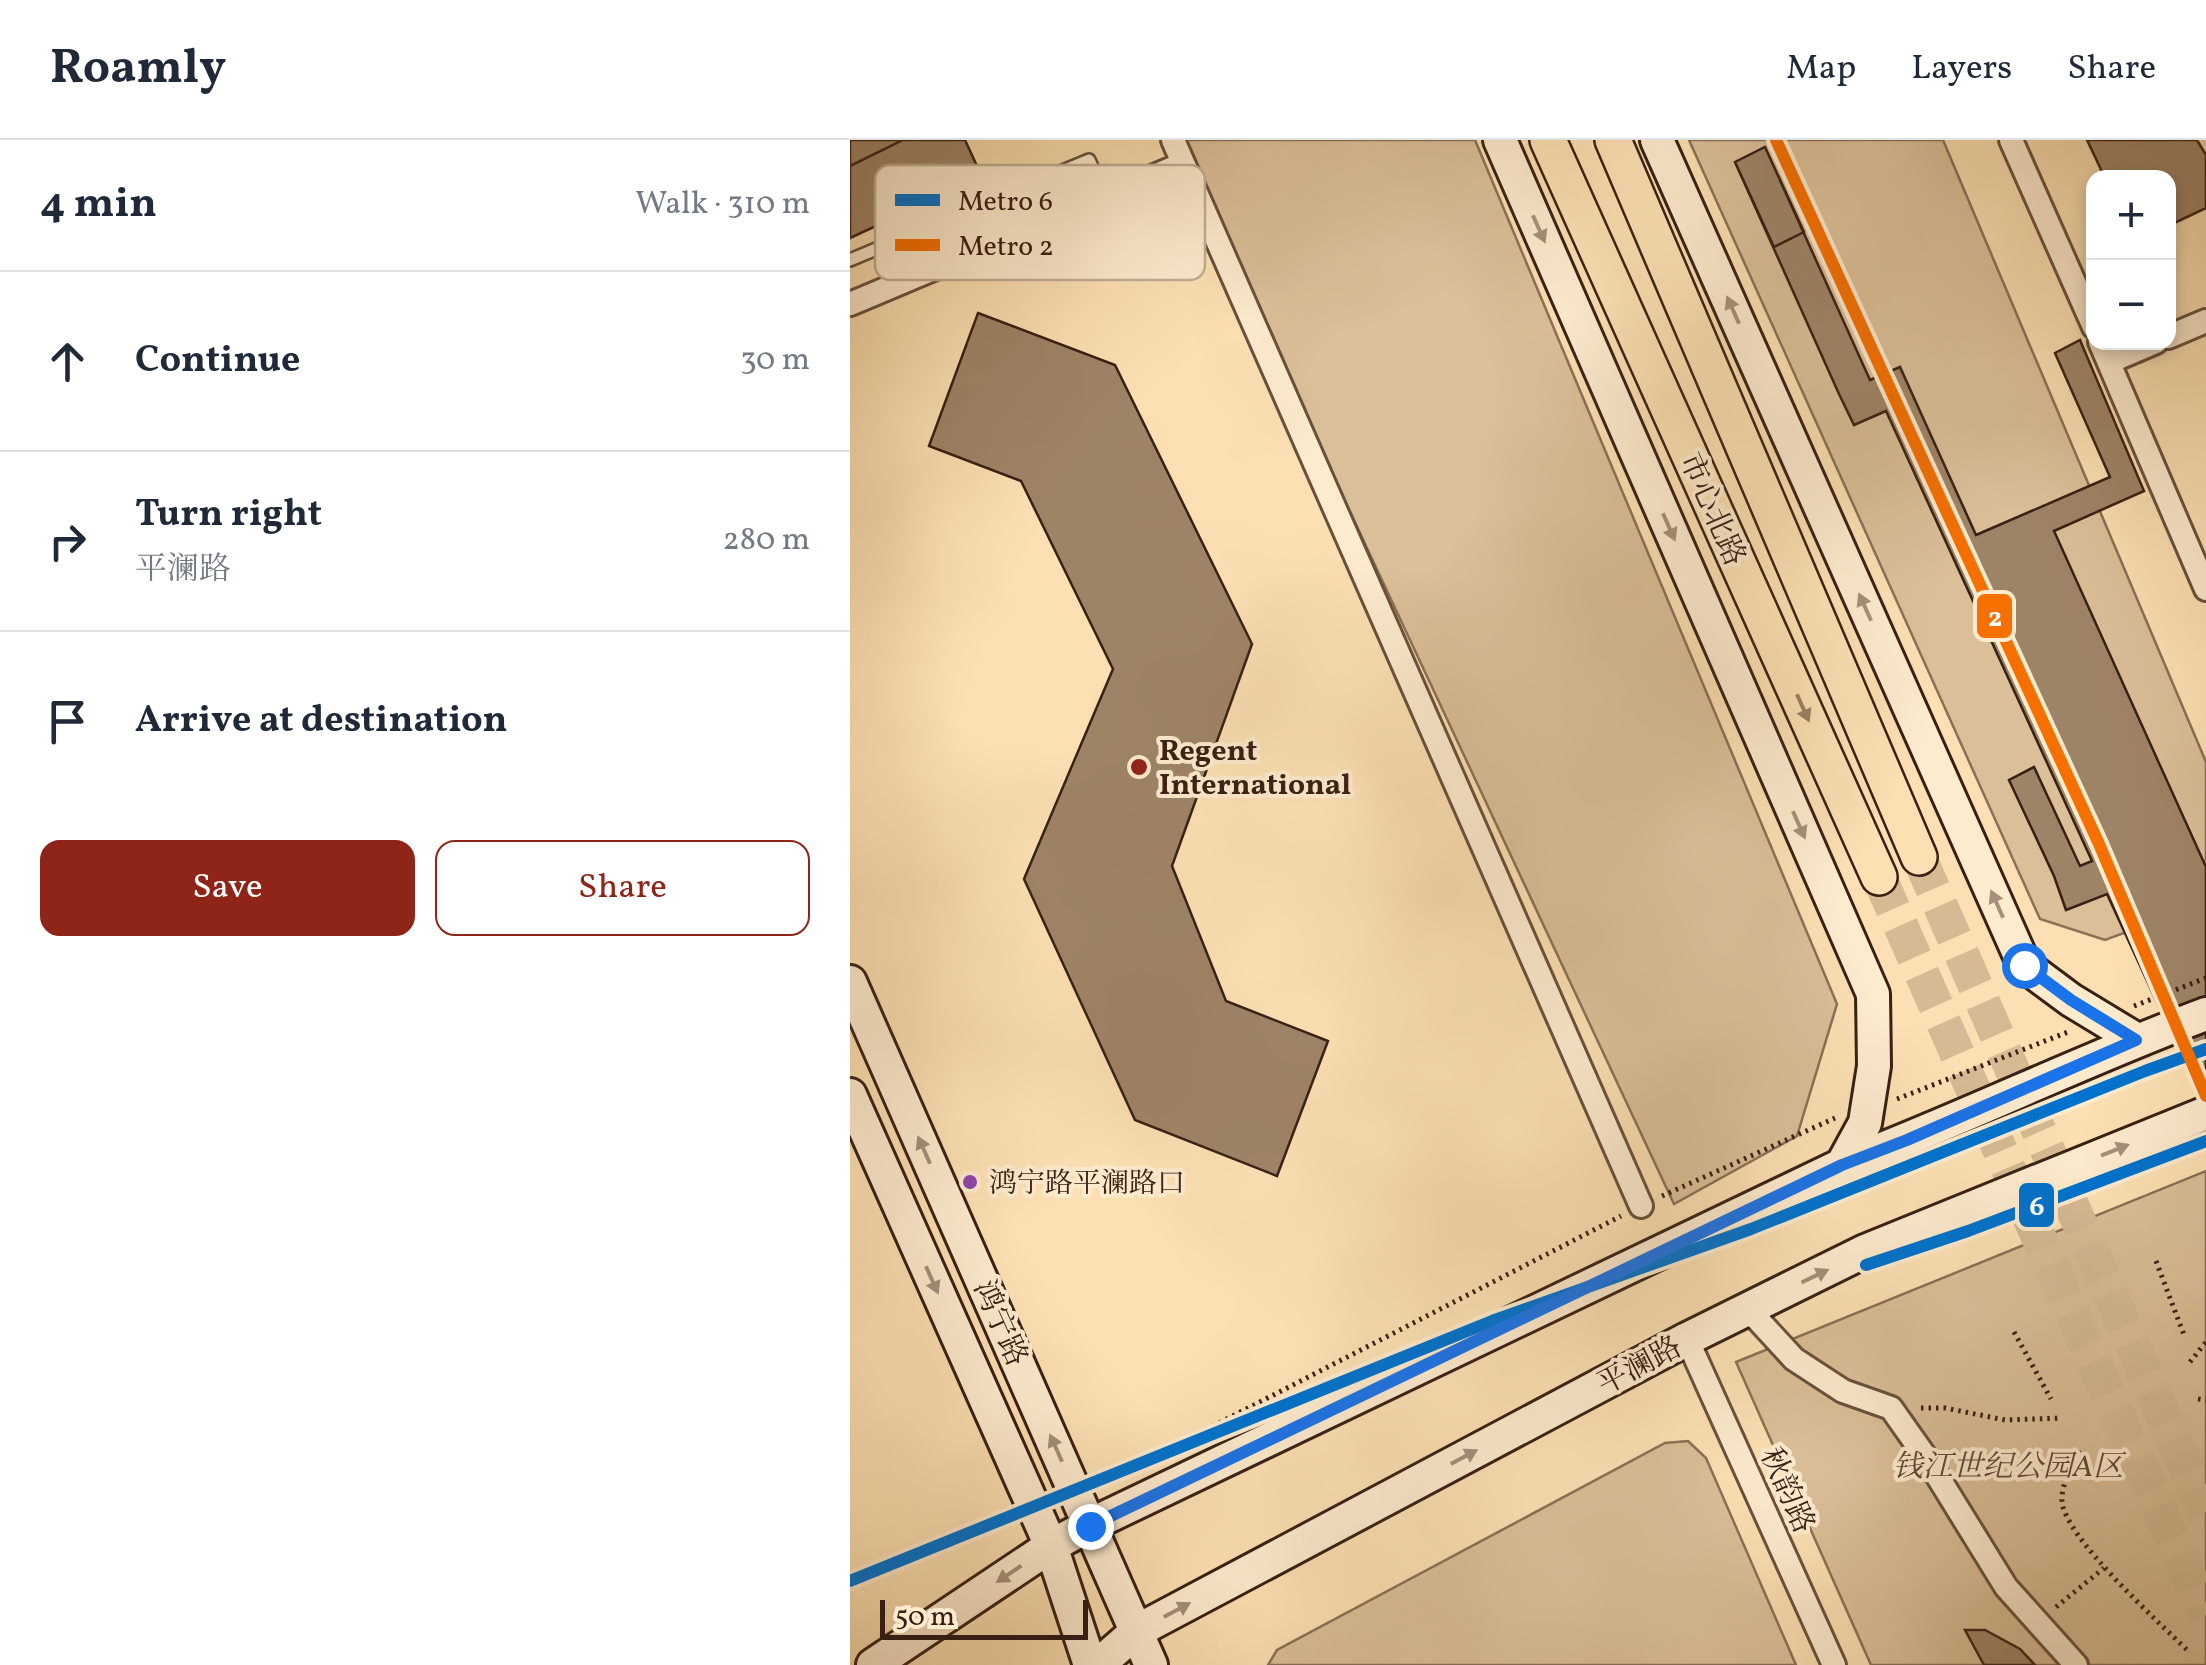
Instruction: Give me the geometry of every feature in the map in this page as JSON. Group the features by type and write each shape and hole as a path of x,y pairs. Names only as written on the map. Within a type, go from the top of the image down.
{"main road":[{"path":"1500,140 1872,994 1874,1066 1866,1123 1842,1165"},
{"name":"市心北路","path":"1548,140 1879,877"},
{"name":"市心北路","path":"1612,140 1918,857"},
{"path":"1657,140 2024,965 2136,1040"},
{"name":"鸿宁路","path":"850,982 1151,1665"},
{"path":"873,1665 1051,1546 1090,1526 1842,1165 2206,1014"},
{"name":"鸿宁路","path":"850,1095 1051,1546 1094,1665"},
{"name":"平澜路","path":"1094,1665 1137,1632 1687,1339 1865,1251 2206,1114"}],"street":[{"path":"1173,140 1183,164"},
{"path":"2011,140 2086,309"},
{"path":"1205,214 1641,1206"},
{"path":"850,304 907,280"},
{"path":"2176,334 2206,321"},
{"path":"2105,352 2206,589"},
{"path":"1748,1309 1794,1359 1843,1391 1890,1408 2006,1587 2076,1665"},
{"name":"秋韵路","path":"1687,1339 1834,1665"}],"lane":[{"path":"850,260 875,250"}],"path":[{"path":"2156,1261 2184,1335"},
{"path":"2014,1332 2051,1399"},
{"path":"2190,1362 2206,1342"},
{"path":"2198,1398 2206,1400"},
{"path":"1890,1408 1945,1408 2004,1420 2062,1418"},
{"path":"2080,1450 2067,1478 2062,1503 2077,1533 2104,1568 2187,1650"},
{"path":"2038,1623 2104,1568"}],"green space":[{"path":"1176,140 1475,140 1837,1004 1797,1136 1674,1204 1205,202 1205,165 1188,165"},
{"path":"1689,140 1943,140 2206,762 2206,903 2105,940 2040,919"},
{"name":"钱江世纪公园A区","path":"2206,1171 2206,1665 1871,1665 1736,1362"},
{"path":"1688,1441 1706,1458 1796,1665 1268,1665 1277,1650 1665,1443"}],"building":[{"path":"850,140 965,140 976,165 875,165 875,226 850,238"},
{"path":"850,140 903,140 850,166"},
{"path":"2087,140 2197,140 2206,155 2206,208 2176,222 2176,170 2101,170"},
{"path":"1765,147 1870,380 1900,367 1976,535 2110,477 2055,353 2080,340 2144,491 2054,531 2206,867 2206,1109 2107,894 2066,910 2009,780 2034,767 2080,866 2092,861 1886,411 1854,425 1839,394 1735,162"},
{"path":"1765,147 1804,232 1774,247 1735,162"},
{"name":"Regent International","path":"978,313 1115,365 1252,644 1172,866 1226,1001 1328,1041 1277,1176 1135,1120 1024,879 1113,669 1021,481 929,446"},
{"path":"1965,1630 1985,1630 2020,1649 2035,1665 1984,1665"}],"tunnel":[{"path":"1919,857 2206,1512"},
{"path":"1879,877 2206,1615"}],"metro line":[{"name":"2","path":"1776,140 2099,844 2206,1096"},
{"name":"6","path":"850,1581 1492,1321 1751,1229 2206,1049"},
{"name":"6","path":"1866,1265 1968,1231 2206,1141"}],"place":[{"name":"Regent International","path":"1139,767"},
{"name":"鸿宁路平澜路口","path":"970,1182"}],"route":[{"path":"1090,1526 1842,1165 2136,1040 2024,965"}]}
